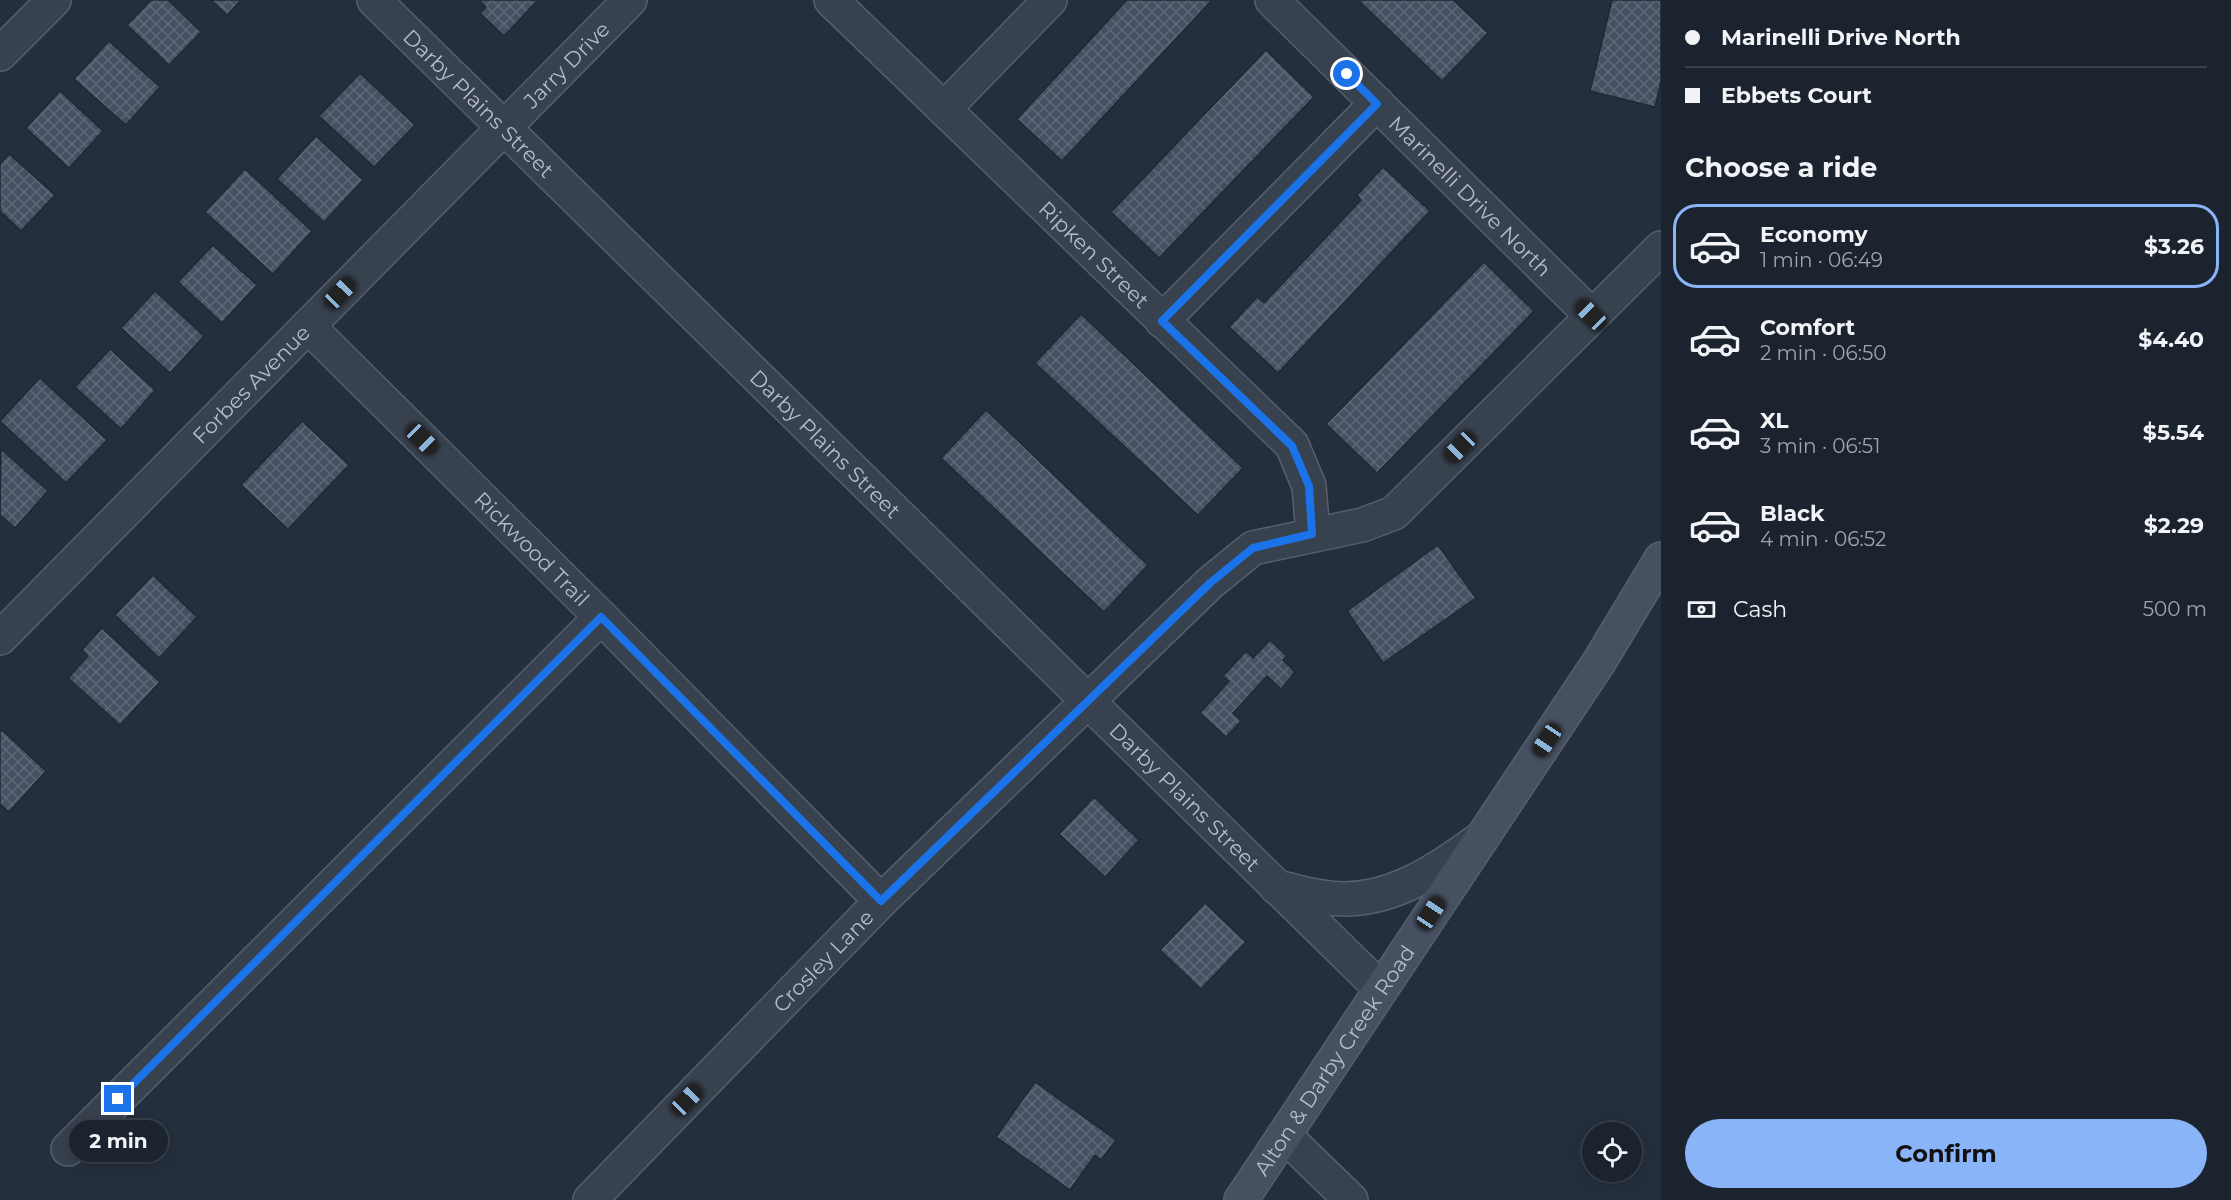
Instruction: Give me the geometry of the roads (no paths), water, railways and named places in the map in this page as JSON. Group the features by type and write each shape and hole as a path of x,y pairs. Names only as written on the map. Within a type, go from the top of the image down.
{"main road":[{"name":"Alton & Darby Creek Road","path":"1241,1200 1599,662 1661,559"}],"street":[{"path":"0,54 54,0"},
{"name":"Darby Plains Street","path":"374,0 502,129 1380,988"},
{"name":"Jarry Drive","path":"502,129 630,0"},
{"name":"Ripken Street","path":"831,0 1292,446 1309,486 1312,534"},
{"path":"944,109 1050,0"},
{"name":"Marinelli Drive North","path":"1272,0 1591,315"},
{"path":"1162,321 1377,104"},
{"name":"Forbes Avenue","path":"0,638 502,129"},
{"name":"Crosley Lane","path":"590,1200 881,901 1210,583 1253,548 1362,525 1394,513 1661,248"},
{"name":"Rickwood Trail","path":"308,326 601,617 881,901"},
{"path":"69,1149 601,617"},
{"name":"Darby Plains Street","path":"1276,887 1323,897 1362,899 1408,886 1482,838"},
{"path":"1284,1135 1351,1200"}]}
